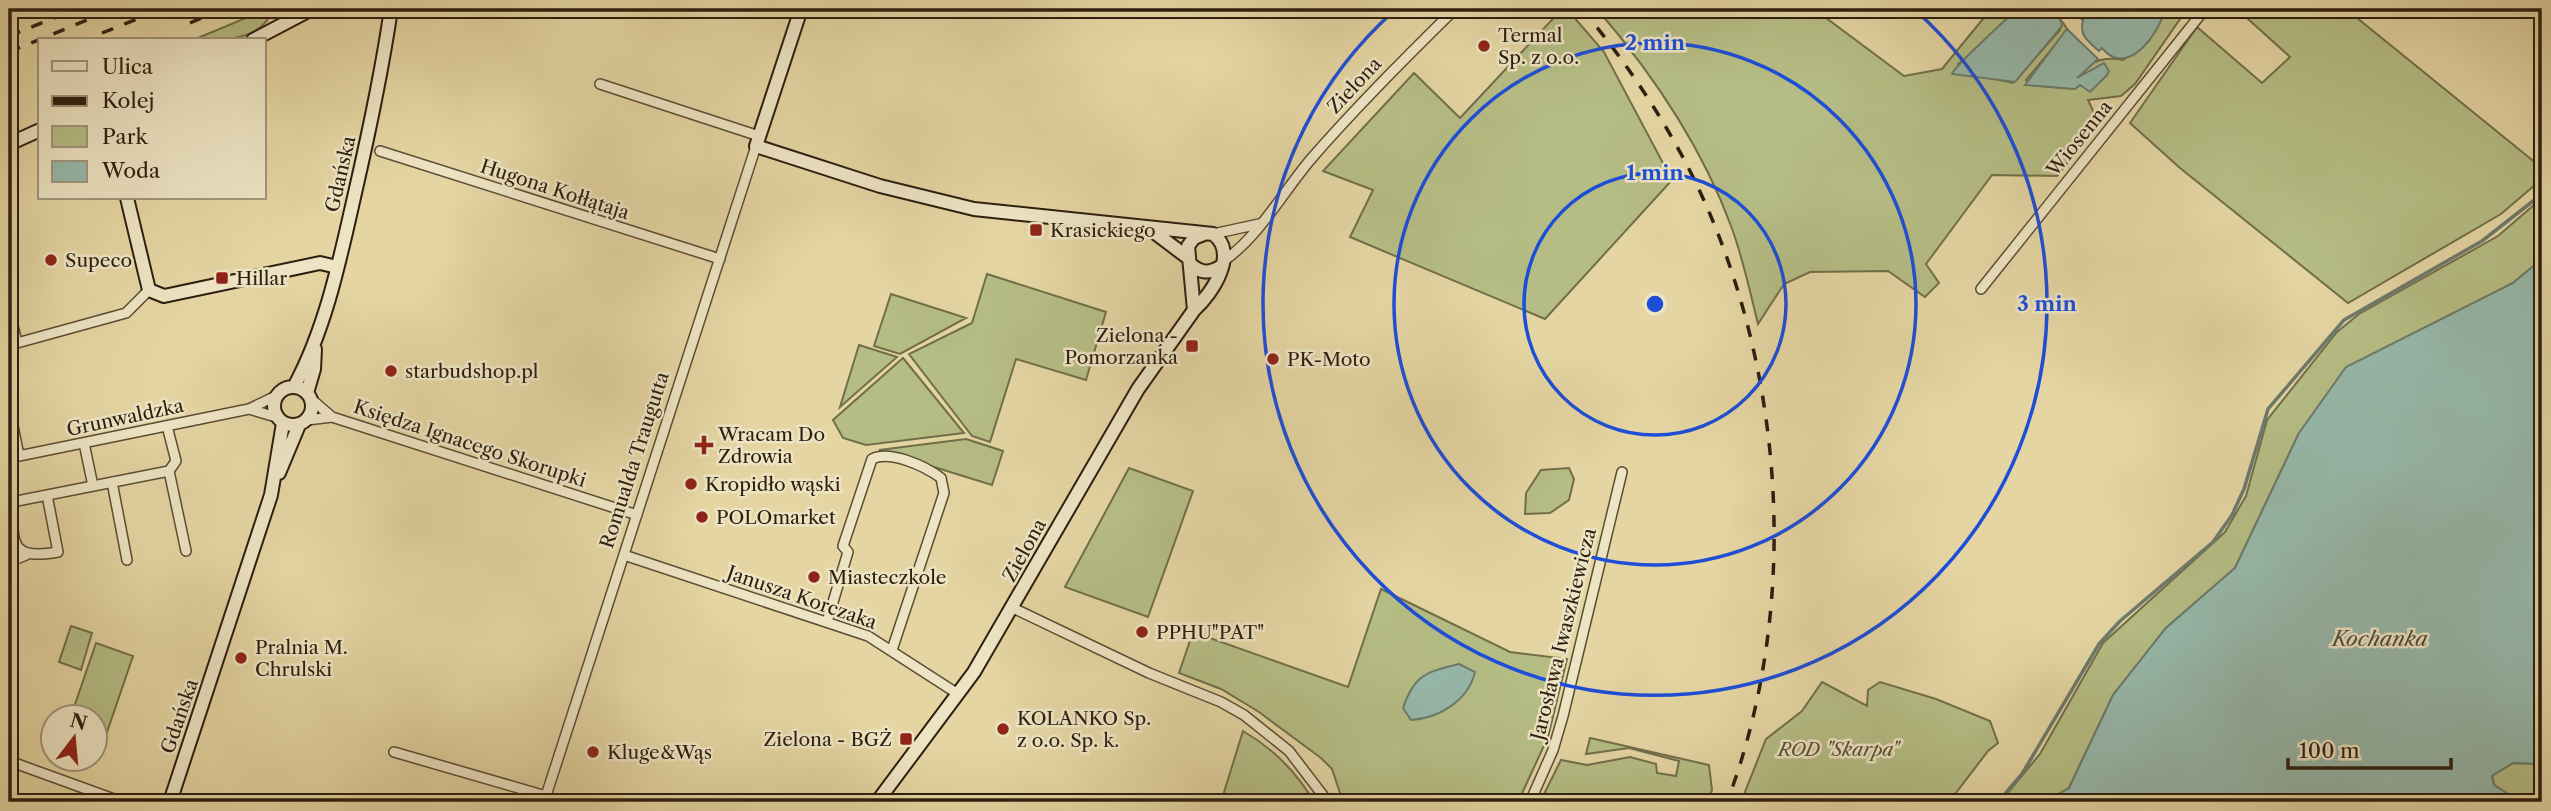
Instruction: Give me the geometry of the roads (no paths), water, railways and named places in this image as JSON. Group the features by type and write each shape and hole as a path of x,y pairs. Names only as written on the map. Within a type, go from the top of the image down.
{"street":[{"path":"257,38 312,9"},
{"name":"Gdańska","path":"309,396 316,345 378,90 391,9"},
{"name":"Romualda Traugutta","path":"394,752 545,799 801,9"},
{"name":"Zielona","path":"877,802 958,694 1013,608 1138,389 1194,310 1204,301 1223,263 1251,239 1259,223 1313,157 1455,9"},
{"name":"Wiosenna","path":"1981,289 2205,9"},
{"path":"600,84 880,186 950,204 1208,234 1221,240 1226,249 1223,263 1210,272 1199,271 1150,229"},
{"path":"9,144 38,131"},
{"name":"Hugona Kołłątaja","path":"380,151 720,259"},
{"path":"127,200 149,290"},
{"path":"1194,310 1188,246 1194,238 1259,223"},
{"path":"149,290 164,296 180,295 320,263 337,267"},
{"path":"9,309 17,342 126,313 149,290"},
{"name":"Gdańska","path":"294,387 316,345"},
{"path":"294,387 309,396 312,410 303,422 280,420 273,407 276,396 287,388 294,387"},
{"name":"Grunwaldzka","path":"14,457 248,409 276,396"},
{"name":"Księdza Ignacego Skorupki","path":"309,396 332,416 637,515"},
{"path":"9,406 14,457"},
{"name":"Grunwaldzka","path":"248,409 280,420"},
{"name":"Księdza Ignacego Skorupki","path":"303,422 332,416"},
{"name":"Gdańska","path":"275,482 280,420"},
{"name":"Gdańska","path":"170,802 275,482 303,422"},
{"path":"12,502 169,471 176,461 167,426"},
{"path":"84,443 93,486"},
{"path":"827,622 848,552 843,546 872,459 886,456 930,470 941,478 944,493 892,650"},
{"path":"169,471 186,551"},
{"name":"Jarosława Iwaszkiewicza","path":"1530,802 1553,750 1563,716 1622,472"},
{"path":"112,482 127,560"},
{"path":"9,488 17,546 26,555"},
{"path":"9,562 26,555 58,552 47,495"},
{"name":"Janusza Korczaka","path":"624,555 867,636 958,694"},
{"path":"1013,608 1149,673 1221,702 1244,716 1289,751 1328,802"},
{"path":"9,761 122,802"}],"water":[{"path":"2017,9 2051,11 2060,19 2062,26 2015,82 1952,74 1971,53"},
{"path":"2066,9 2165,9 2156,30 2141,50 2122,58 2112,56 2102,48 2099,51 2091,44 2083,34 2083,20"},
{"path":"2066,30 2098,59 2077,78 2104,63 2109,71 2107,75 2090,92 2080,85 2075,89 2025,85"},
{"name":"Kochanka","path":"2542,259 2542,764 2513,763 2492,776 2494,785 2516,799 2536,802 2478,802 2462,799 2437,802 2045,802 2069,788 2113,695 2166,628 2235,568 2299,433 2346,367 2513,283"},
{"path":"1459,664 1475,672 1466,691 1442,712 1411,720 1403,708 1417,682 1430,673"}],"waterway":[{"name":"Kochanka","path":"1998,802 2022,774 2099,644 2120,621 2213,542 2232,515 2244,489 2268,409 2344,320 2482,241 2542,194"}],"railway":[{"path":"9,16 29,9"},
{"path":"9,36 76,9"},
{"path":"43,38 114,9"},
{"path":"102,33 162,9"},
{"path":"190,23 222,9"},
{"path":"1582,9 1639,85 1688,167 1721,241 1746,318 1763,399 1772,481 1774,563 1767,645 1751,725 1727,802"},
{"path":"9,52 38,40"}],"place":[{"name":"Termal Sp. z o.o.","path":"1484,46"},
{"name":"Krasickiego","path":"1036,230"},
{"name":"Supeco","path":"51,260"},
{"name":"Hillar","path":"222,278"},
{"name":"Zielona - Pomorzanka","path":"1192,346"},
{"name":"PK-Moto","path":"1273,359"},
{"name":"starbudshop.pl","path":"391,371"},
{"name":"Wracam Do Zdrowia","path":"704,445"},
{"name":"Kropidło wąski","path":"691,484"},
{"name":"POLOmarket","path":"702,517"},
{"name":"Miasteczkole","path":"814,577"},
{"name":"PPHU\"PAT\"","path":"1142,632"},
{"name":"Pralnia M. Chrulski","path":"241,658"},
{"name":"KOLANKO Sp. z o.o. Sp. k.","path":"1003,729"},
{"name":"Zielona - BGŻ","path":"906,739"},
{"name":"Kluge&Wąs","path":"593,752"}],"park label":[{"name":"ROD \"Skarpa\"","path":"1838,749"}]}
